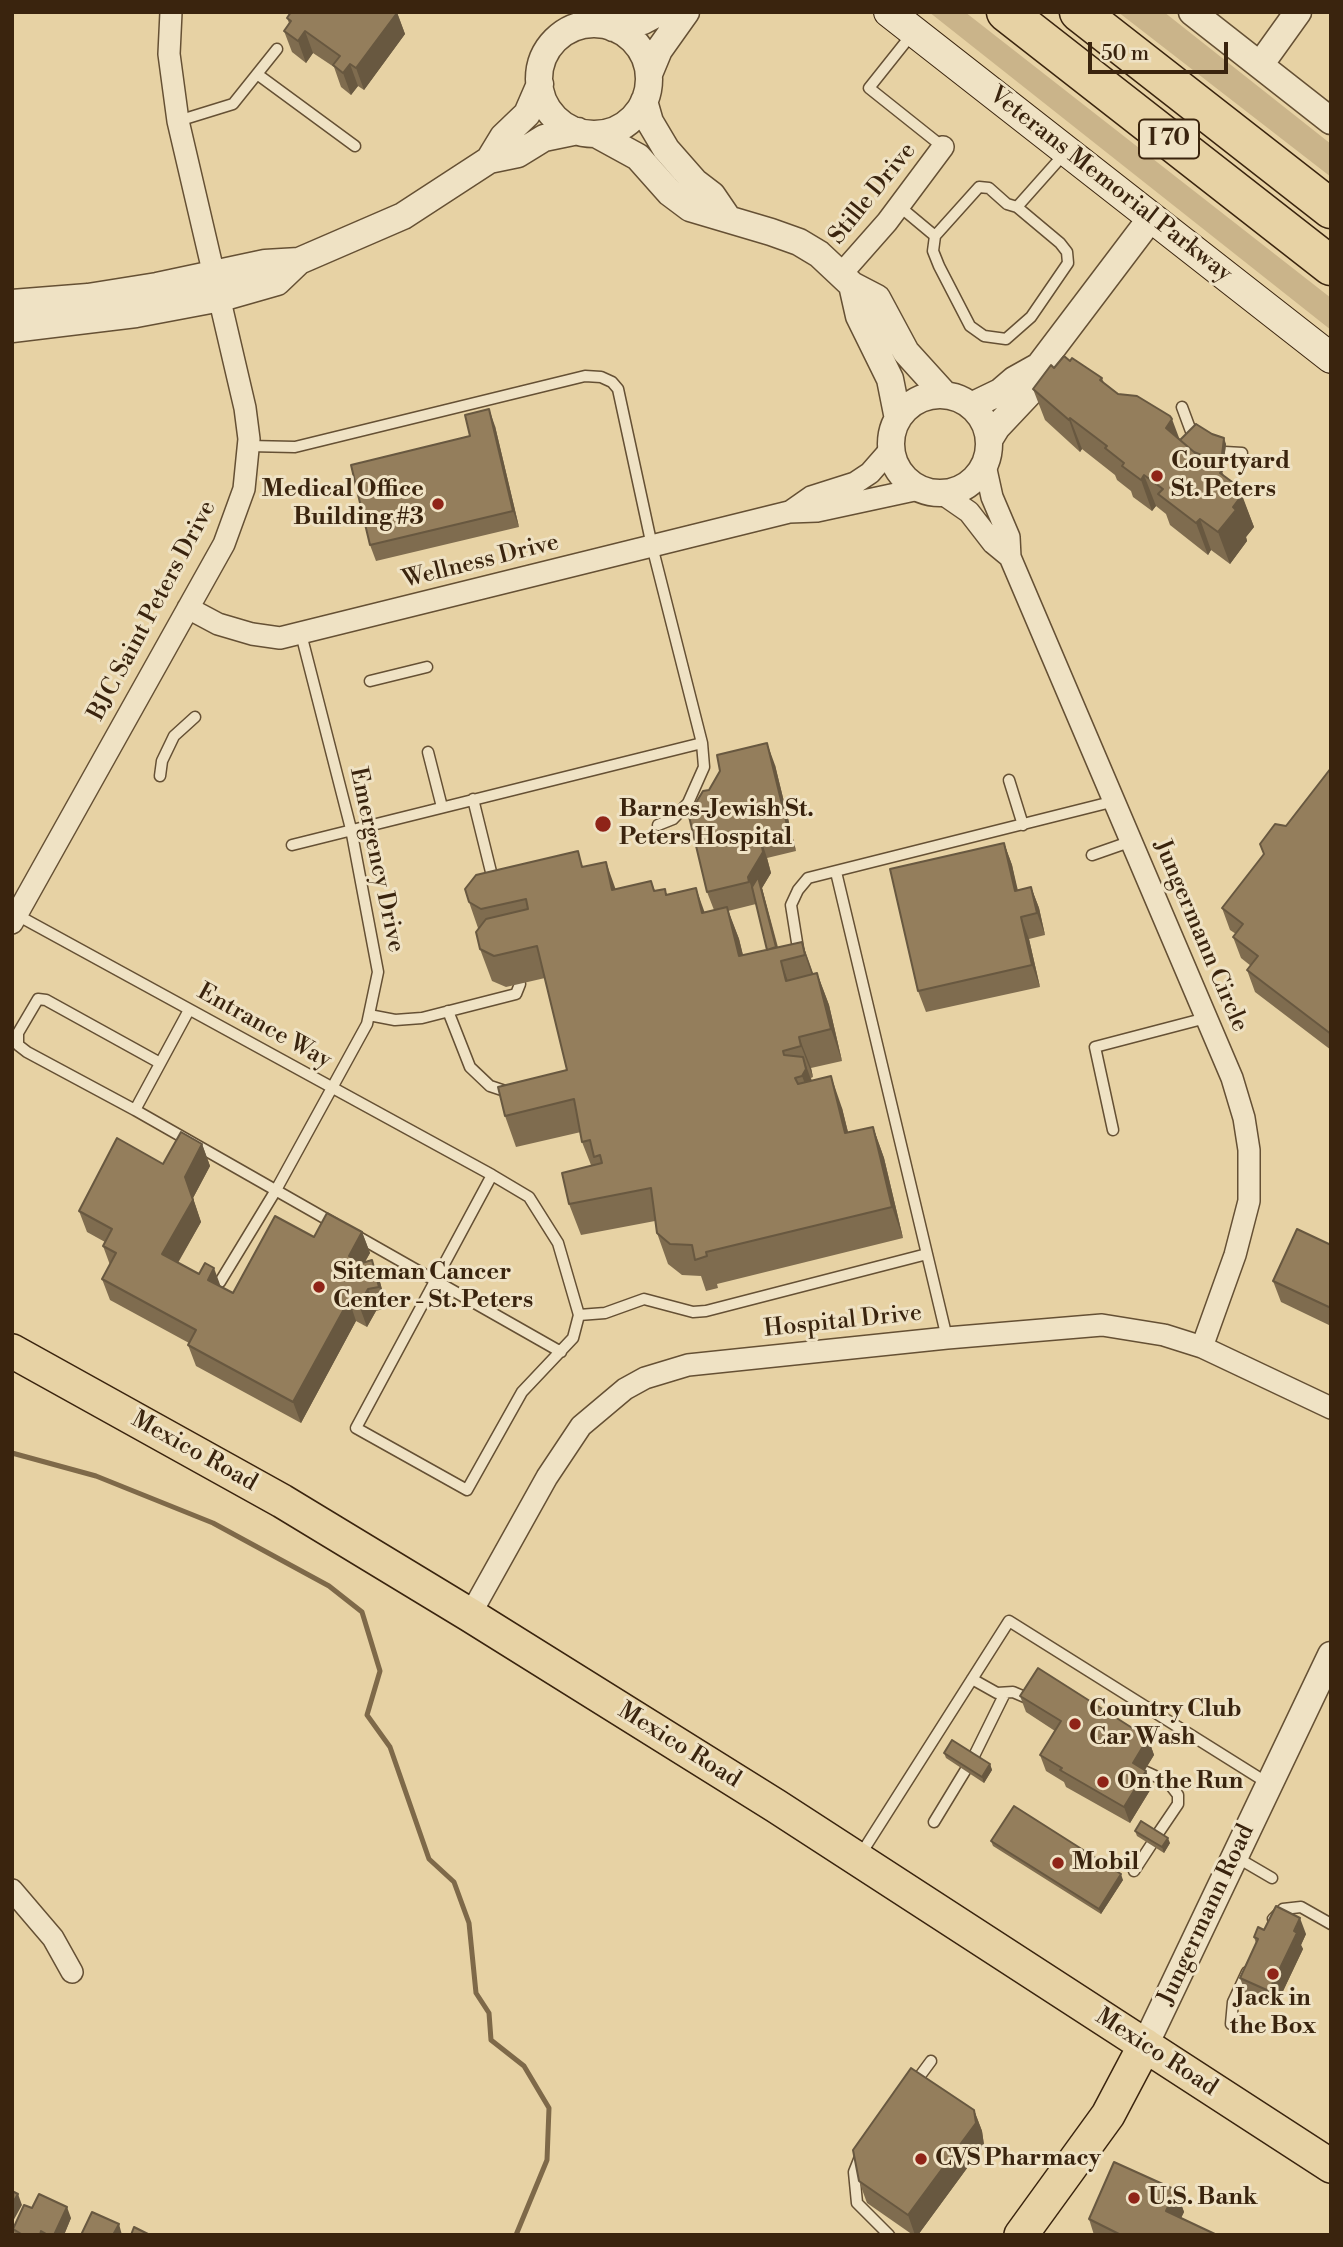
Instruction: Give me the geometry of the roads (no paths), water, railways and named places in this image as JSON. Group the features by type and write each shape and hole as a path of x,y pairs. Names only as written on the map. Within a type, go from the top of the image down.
{"highway":[{"name":"I 70","path":"1006,12 1331,266"},
{"name":"I 70","path":"1079,12 1331,209"}],"main road":[{"name":"Veterans Memorial Parkway","path":"889,12 1331,358"},
{"name":"Mexico Road","path":"12,1351 282,1501 470,1615 858,1859 1331,2166"},
{"name":"Jungermann Road","path":"1021,2235 1108,2115 1145,2045"}],"street":[{"name":"BJC Saint Peters Drive","path":"15,919 224,544 244,489 249,446 246,408 178,121 169,54 171,12"},
{"path":"489,160 503,137 527,114 540,84 545,53 562,34 586,25 613,28 643,21 660,12"},
{"path":"12,329 136,314 217,286 265,262 299,261 403,216 489,160 518,154 544,138 621,127 631,120 644,101 649,74 659,50 686,12"},
{"path":"1192,12 1331,121"},
{"path":"1260,65 1298,12"},
{"path":"613,28 633,40 641,50 649,74"},
{"path":"540,84 551,113 638,157 670,193 690,208 727,217 799,242 877,298 906,352 945,395 971,405 983,419 987,452"},
{"path":"644,101 650,122 666,149 695,182 712,195 727,217"},
{"name":"Stille Drive","path":"847,279 943,147"},
{"path":"847,279 859,316 890,379 898,419 891,449 901,474 931,491 965,487 1030,392 1039,366 1151,218"},
{"path":"12,303 217,286"},
{"path":"971,405 1000,392 1039,366"},
{"path":"898,419 917,400 945,395"},
{"name":"Wellness Drive","path":"789,512 811,497 855,483 870,472 891,449"},
{"name":"Jungermann Circle","path":"987,452 992,497 1009,537 1010,557 1241,1103 1251,1181 1244,1227 1202,1347"},
{"name":"Jungermann Circle","path":"931,491 968,512 993,543 1010,557"},
{"name":"Wellness Drive","path":"188,608 218,624 252,634 280,638 789,512 817,511 931,491"},
{"name":"Hospital Drive","path":"470,1615 564,1447 597,1410 625,1389 645,1378 688,1365 1102,1325 1164,1335 1202,1347 1331,1408"},
{"name":"Jungermann Road","path":"1145,2045 1331,1655"},
{"path":"12,1890 53,1938 72,1972"}],"lane":[{"path":"914,32 869,88 943,147"},
{"path":"178,121 233,104 277,50"},
{"path":"257,74 355,146"},
{"path":"1017,207 1067,151"},
{"path":"979,187 989,188 1007,204 1017,207 1060,243 1067,253 1068,262 1031,317 1006,339 984,336 970,326 933,251 935,236 979,187"},
{"path":"899,206 935,236"},
{"path":"249,446 295,447 585,376 601,377 618,389 652,546 702,743 704,767 699,784 688,803 673,819 658,825"},
{"path":"1182,407 1192,434"},
{"path":"1225,452 1242,453"},
{"name":"Emergency Drive","path":"220,1282 333,1089 369,1015 378,972 351,829 301,634"},
{"path":"370,681 427,667"},
{"path":"160,776 162,761 174,736 195,717"},
{"path":"292,845 702,743"},
{"path":"428,752 443,807"},
{"path":"1009,780 1023,825"},
{"path":"473,799 497,891"},
{"path":"801,968 792,919 793,898 808,878 1115,801"},
{"path":"1092,855 1132,841"},
{"path":"836,872 947,1338"},
{"name":"Entrance Way","path":"15,919 189,1010 529,1197 558,1243 579,1315"},
{"path":"369,1015 395,1020 448,1011 516,994 520,984"},
{"path":"160,1063 46,1000 38,999 18,1033 18,1045 27,1052 135,1110 561,1352"},
{"path":"135,1110 189,1010"},
{"path":"448,1011 470,1067 490,1086 520,1095"},
{"path":"1113,1130 1095,1047 1206,1018"},
{"path":"492,1175 356,1428 467,1490 522,1392 573,1338 579,1315 605,1313 644,1299 693,1312 706,1311 927,1254"},
{"path":"858,1859 1009,1621 1269,1784"},
{"path":"972,1679 998,1693 1021,1693 1034,1701"},
{"path":"973,1758 1005,1693"},
{"path":"934,1822 965,1771"},
{"path":"1134,1871 1178,1804 1178,1795 1168,1782 1144,1771"},
{"path":"1235,1856 1272,1878"},
{"path":"1268,1930 1276,1914 1293,1907 1301,1907 1331,1924"},
{"path":"1231,2024 1233,2002 1250,1966"},
{"path":"908,2091 931,2061"},
{"path":"870,2142 856,2160 854,2172 857,2203 889,2235"}],"waterway":[{"path":"12,1453 96,1476 213,1523 329,1586 362,1612 380,1671 367,1715 390,1747 429,1859 454,1882 469,1923 476,1993 489,2013 491,2040 524,2066 549,2108 547,2160 516,2235"}],"place":[{"name":"Courtyard St. Peters","path":"1157,476"},
{"name":"Medical Office Building #3","path":"438,504"},
{"name":"Barnes-Jewish St. Peters Hospital","path":"603,824"},
{"name":"Siteman Cancer Center - St. Peters","path":"319,1287"},
{"name":"Country Club Car Wash","path":"1075,1724"},
{"name":"On the Run","path":"1103,1782"},
{"name":"Mobil","path":"1058,1863"},
{"name":"Jack in the Box","path":"1273,1974"},
{"name":"CVS Pharmacy","path":"921,2159"},
{"name":"U.S. Bank","path":"1134,2198"}]}
